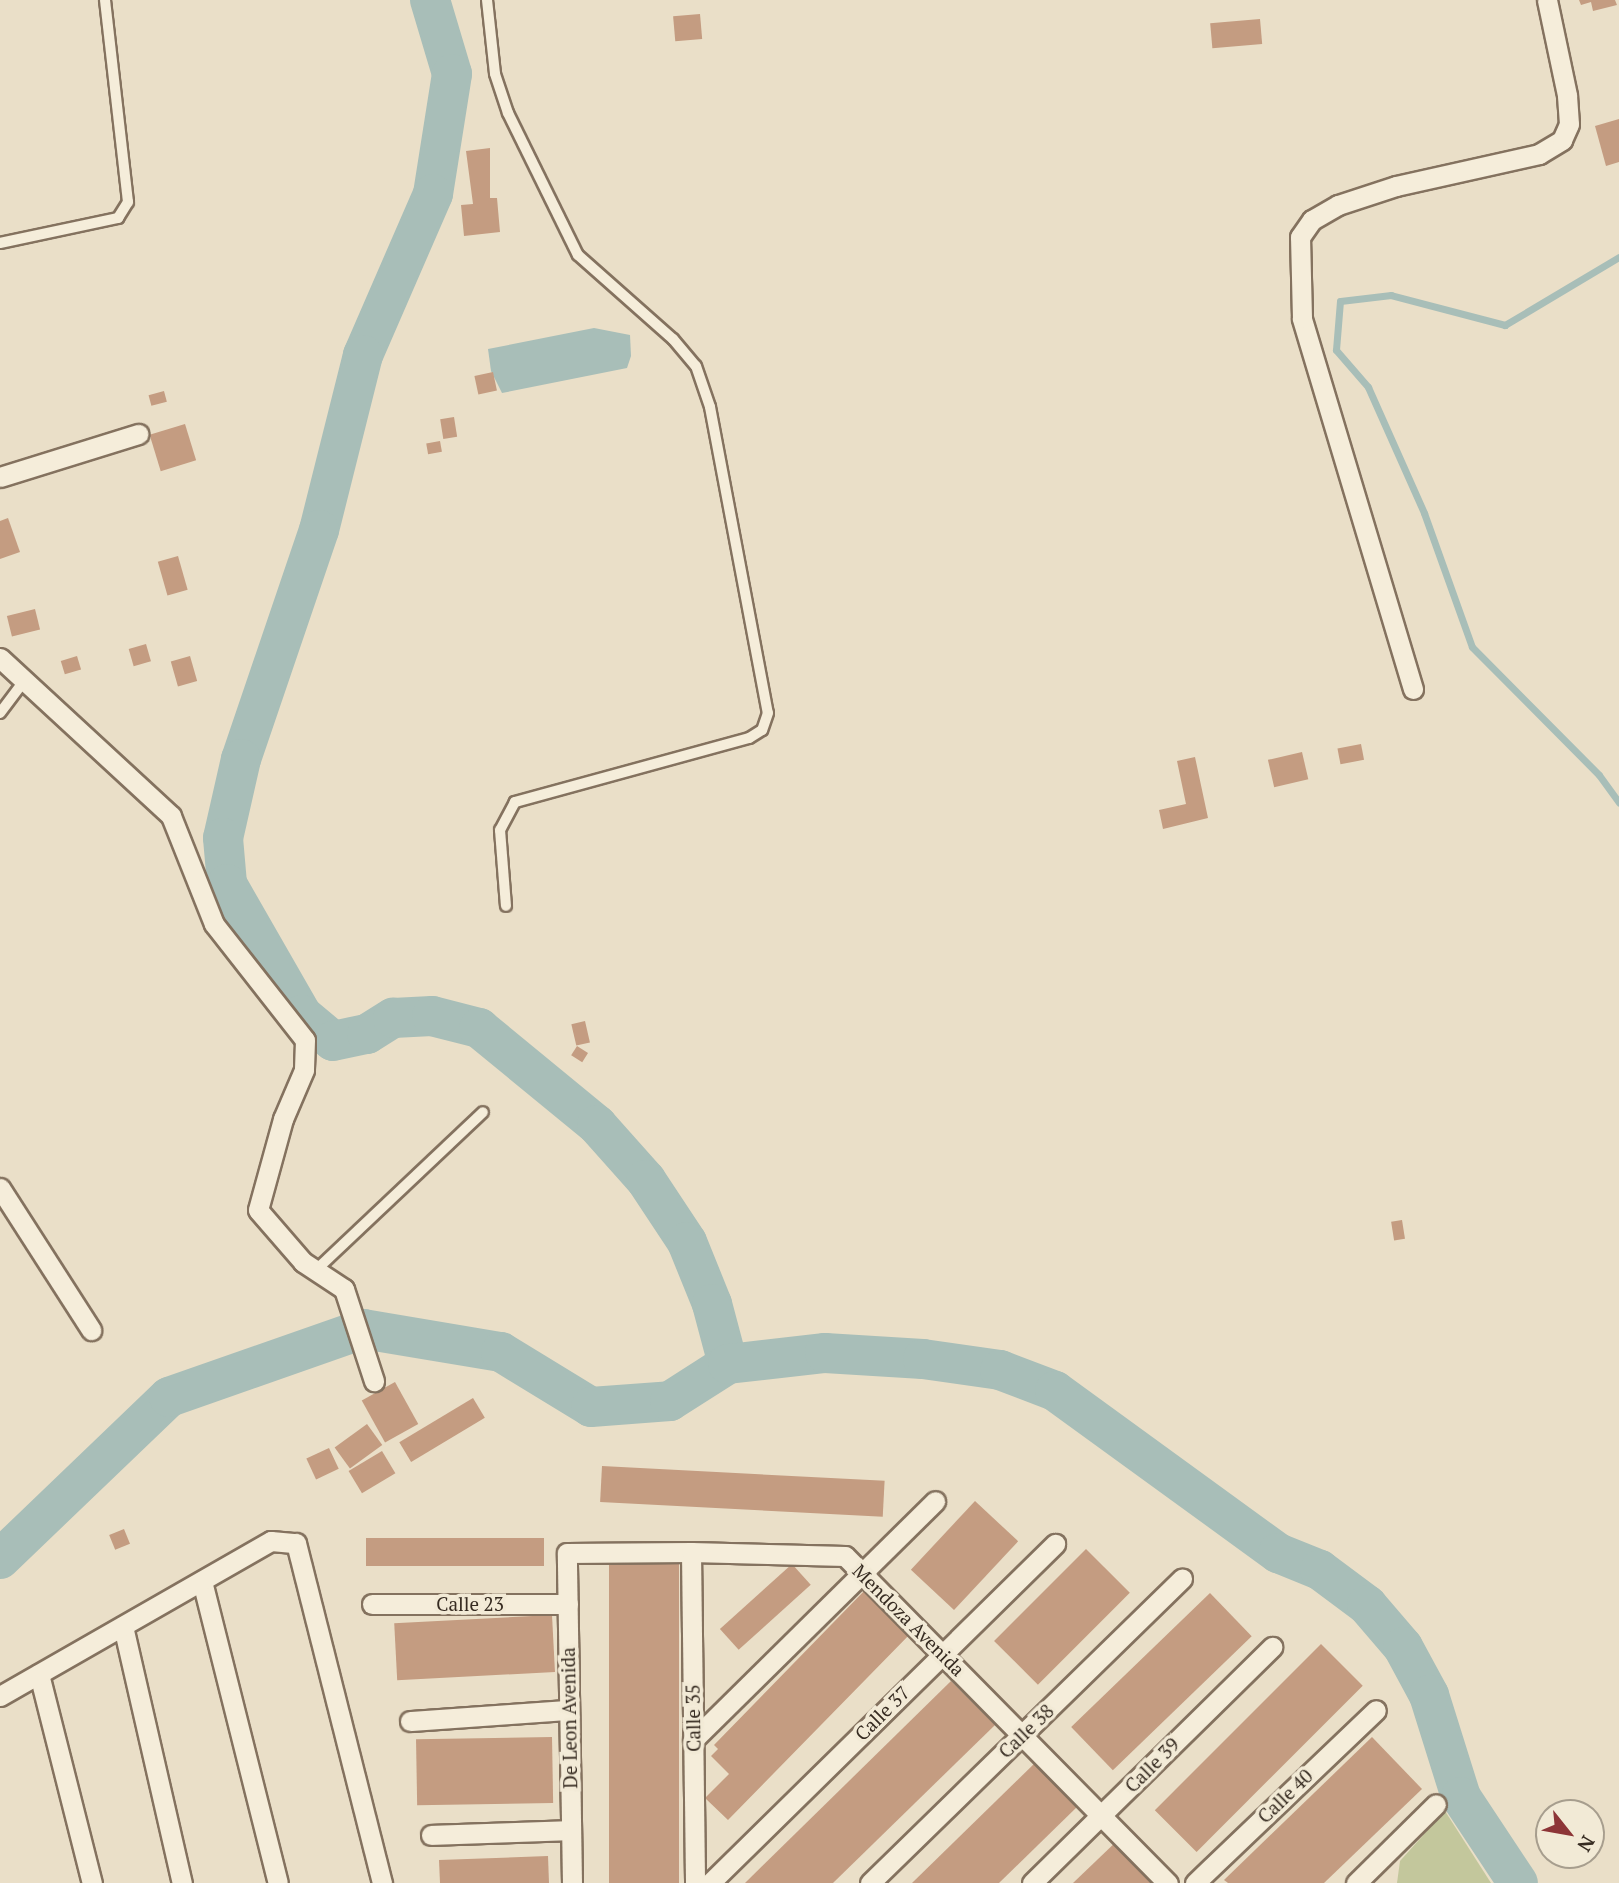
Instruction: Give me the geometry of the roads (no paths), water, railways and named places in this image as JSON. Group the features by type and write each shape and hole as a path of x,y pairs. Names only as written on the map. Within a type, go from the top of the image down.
{"street":[{"path":"1413,689 1302,318 1300,237 1312,220 1338,205 1396,186 1539,154 1562,139 1569,124 1567,95 1547,0"},
{"path":"0,477 138,433"},
{"path":"0,658 171,816 214,924 305,1040 304,1070 283,1119 258,1210 315,1271 345,1289 374,1381"},
{"path":"0,1188 91,1330"},
{"path":"693,1740 935,1500"},
{"path":"0,1696 271,1541 296,1543 382,1883"},
{"name":"Calle 37","path":"710,1883 1055,1544"},
{"name":"Mendoza Avenida","path":"567,1553 691,1552 845,1556 1168,1883"},
{"name":"Calle 35","path":"691,1552 695,1883"},
{"name":"De Leon Avenida","path":"567,1553 572,1883"},
{"name":"Calle 38","path":"870,1883 1182,1578"},
{"path":"202,1581 278,1883"},
{"name":"Calle 23","path":"372,1604 568,1604"},
{"path":"123,1626 182,1883"},
{"name":"Calle 39","path":"1032,1883 1272,1647"},
{"path":"39,1674 92,1883"},
{"path":"410,1721 568,1710"},
{"name":"Calle 40","path":"1195,1883 1376,1710"},
{"path":"1356,1883 1436,1804"},
{"path":"430,1835 571,1830"}],"lane":[{"path":"0,243 118,218 128,202 105,0"},
{"path":"487,0 495,74 508,113 578,255 673,339 696,366 710,407 768,713 762,730 750,738 515,802 500,830 506,906"},
{"path":"0,713 24,681"},
{"path":"315,1271 483,1112"}],"water":[{"path":"594,328 630,335 631,356 627,368 502,393 491,371 488,349"}],"waterway":[{"path":"430,0 452,74 433,194 363,355 319,530 241,759 223,838 227,884 302,1015 333,1041 367,1034 393,1018 432,1016 479,1028 597,1125 646,1180 687,1242 712,1304 728,1364"},
{"path":"1619,257 1505,325 1391,295 1340,301 1336,350 1368,387 1424,513 1472,647 1599,775 1619,803"},
{"path":"0,1559 169,1397 363,1329 501,1352 591,1407 670,1401 728,1364 825,1353 923,1359 1000,1370 1055,1391 1278,1553 1320,1570 1367,1605 1403,1647 1429,1695 1461,1797 1518,1883"}]}
